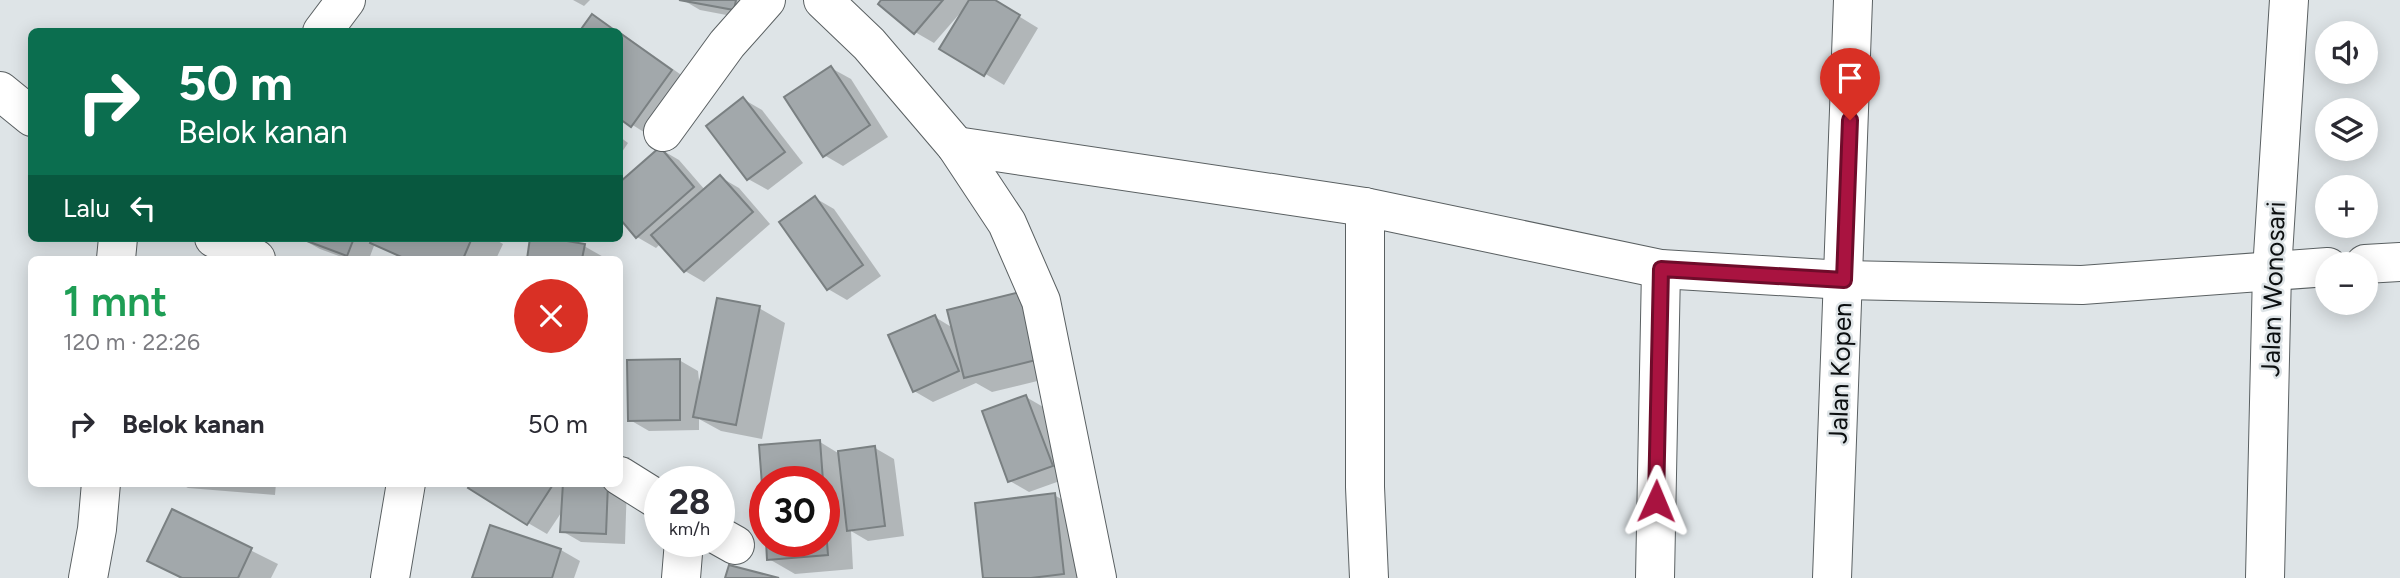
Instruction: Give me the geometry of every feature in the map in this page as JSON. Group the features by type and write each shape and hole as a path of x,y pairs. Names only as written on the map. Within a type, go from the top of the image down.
{"street":[{"path":"326,28 346,0"},
{"path":"663,132 727,44 766,0"},
{"path":"823,0 869,44 956,146 1007,223 1041,301 1097,578"},
{"name":"Jalan Kopen","path":"1832,578 1853,0"},
{"name":"Jalan Wonosari","path":"2265,578 2272,271 2289,0"},
{"path":"0,91 28,114"},
{"path":"956,146 1365,207 1661,269 1844,280 2082,285 2315,268"},
{"path":"1365,207 1365,487 1369,578"},
{"path":"222,242 250,256"},
{"path":"2378,263 2400,262"},
{"path":"1655,578 1661,269"},
{"path":"623,478 644,491"},
{"path":"88,578 97,529 101,487"},
{"path":"390,578 405,487"},
{"path":"681,578 683,557"}],"building":[{"path":"679,0 736,0 734,10"},
{"path":"881,0 943,0 914,34 878,4"},
{"path":"969,0 995,0 1020,15 984,76 939,49"},
{"path":"592,14 611,28 582,28"},
{"path":"623,35 672,70 631,127 623,121"},
{"path":"831,66 870,125 823,157 784,97"},
{"path":"743,97 785,152 747,180 706,126"},
{"path":"660,147 694,187 636,238 623,223 623,179"},
{"path":"720,175 753,212 684,272 651,235"},
{"path":"815,196 863,265 827,290 779,222"},
{"path":"310,242 352,242 347,256"},
{"path":"470,242 464,256 399,256 370,243"},
{"path":"529,242 585,244 583,256 527,256"},
{"path":"1020,292 1036,360 964,378 947,310"},
{"path":"717,298 760,306 736,425 693,417"},
{"path":"935,315 959,371 913,392 888,335"},
{"path":"680,359 680,420 628,421 627,360"},
{"path":"1026,395 1053,466 1008,482 982,411"},
{"path":"820,440 822,466 761,466 759,445"},
{"path":"875,446 885,526 847,531 838,451"},
{"path":"469,487 551,487 527,525"},
{"path":"563,487 608,487 606,534 560,532"},
{"path":"1055,493 1064,574 1031,578 983,578 975,503"},
{"path":"172,509 252,548 238,578 182,578 147,561"},
{"path":"490,525 561,549 552,578 472,578"},
{"path":"767,557 804,557 767,560"},
{"path":"729,565 779,578 725,578"}],"route":[{"path":"1656,501 1661,269 1844,280 1850,120"}]}
